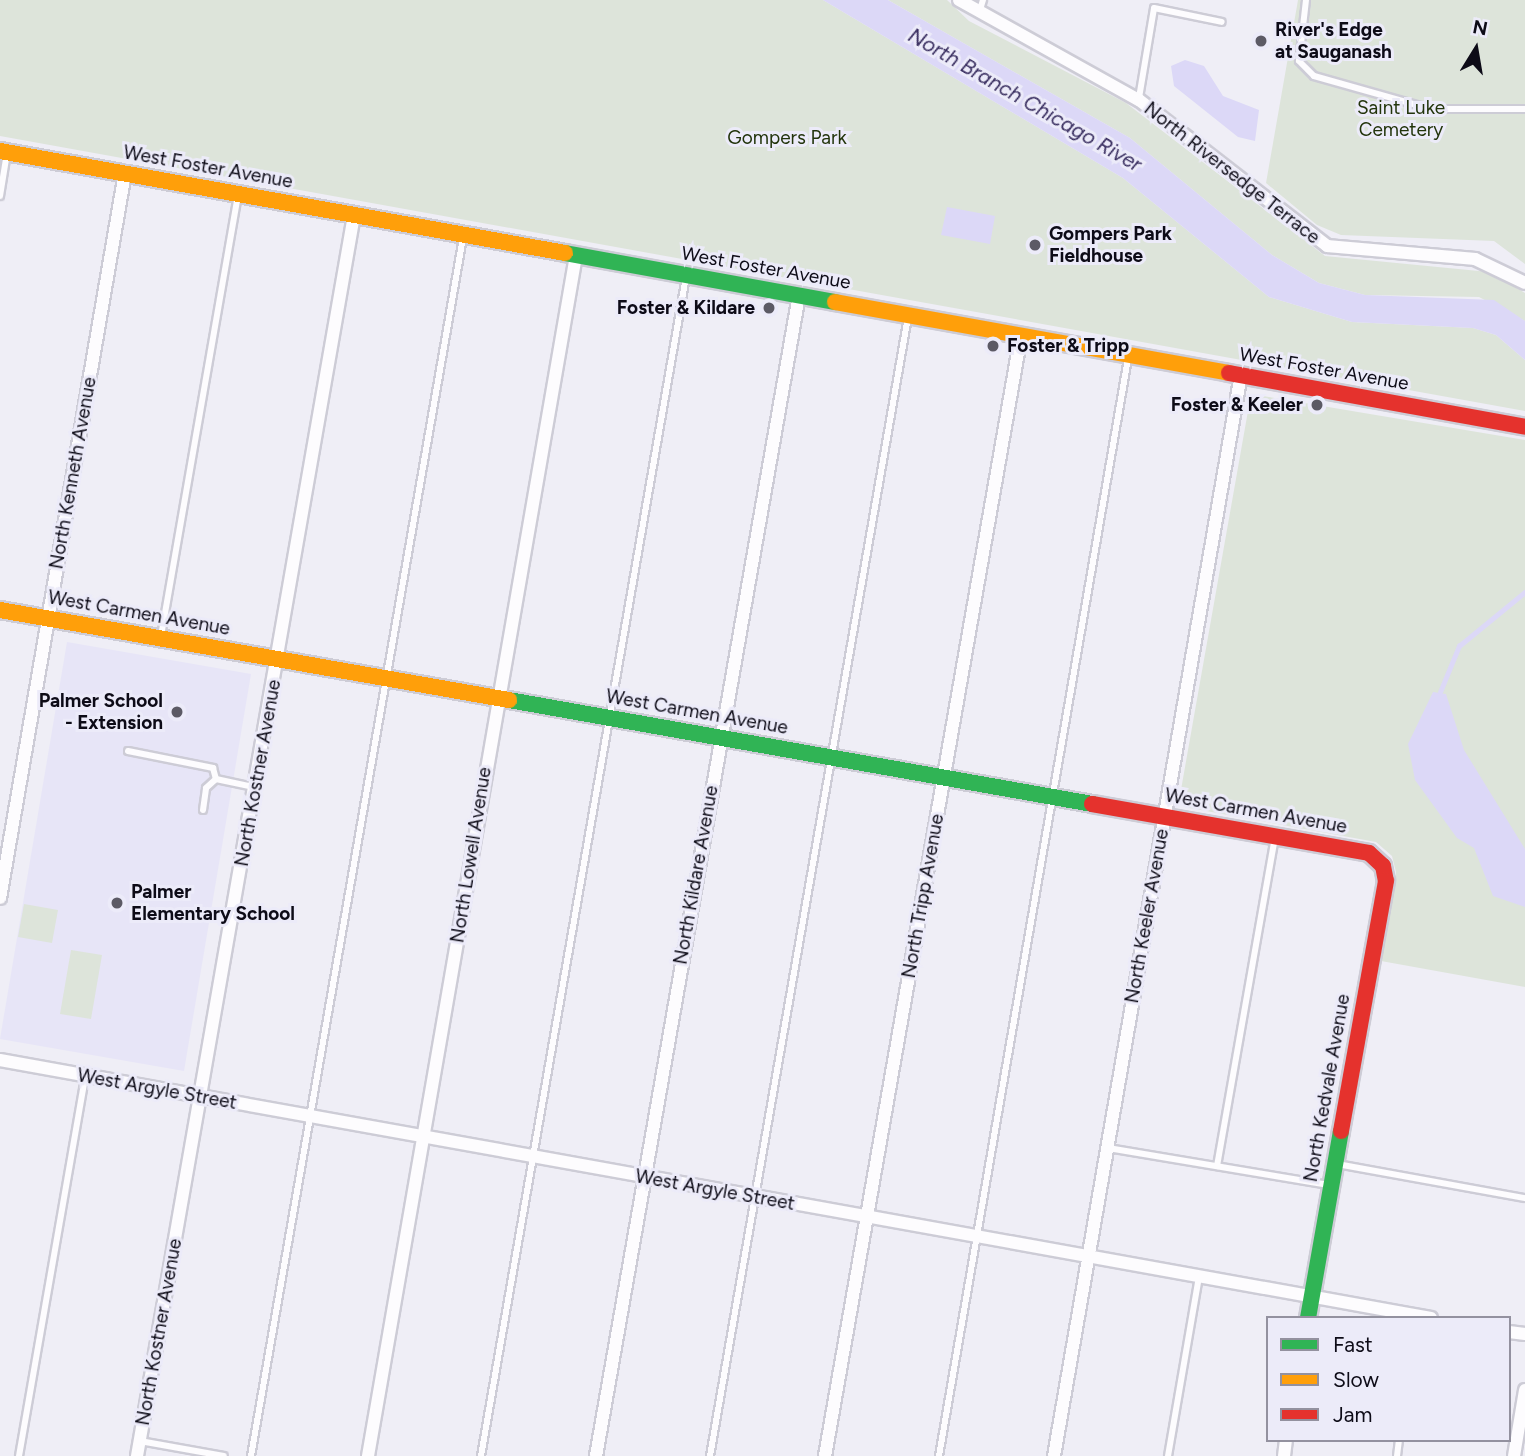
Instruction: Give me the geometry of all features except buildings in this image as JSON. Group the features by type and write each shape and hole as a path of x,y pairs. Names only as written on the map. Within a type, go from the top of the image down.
{"street":[{"name":"North Riversedge Terrace","path":"959,0 979,15 1139,100 1327,246 1475,258 1525,282"},
{"name":"West Foster Avenue","path":"4,151 1525,427"},
{"name":"North Kenneth Avenue","path":"0,898 125,173"},
{"name":"North Kostner Avenue","path":"137,1456 354,215"},
{"name":"North Lowell Avenue","path":"368,1456 576,255"},
{"name":"North Kildare Avenue","path":"596,1456 799,295"},
{"name":"North Tripp Avenue","path":"825,1456 1021,335"},
{"name":"North Keeler Avenue","path":"1054,1456 1241,375"},
{"name":"West Carmen Avenue","path":"0,610 1369,853 1382,866"},
{"name":"North Kedvale Avenue","path":"1308,1316 1386,881 1382,866"},
{"name":"West Argyle Street","path":"0,1060 1418,1316"},
{"path":"1514,1456 1525,1390"}],"lane":[{"path":"979,15 983,0"},
{"path":"1306,0 1299,61 1314,76 1432,109 1525,109"},
{"path":"1139,100 1154,8 1222,22"},
{"path":"0,196 4,151"},
{"path":"160,638 239,194"},
{"path":"251,1456 388,679 463,234"},
{"path":"481,1456 686,275"},
{"path":"710,1456 908,315"},
{"path":"939,1456 1129,355"},
{"path":"128,751 213,768 216,779"},
{"path":"216,779 256,787"},
{"path":"203,810 206,788 216,779"},
{"path":"1217,1166 1275,836"},
{"path":"19,1456 85,1076"},
{"path":"1107,1147 1331,1185"},
{"path":"1335,1164 1525,1198"},
{"path":"1168,1456 1199,1276"},
{"path":"140,1441 223,1456"}],"shaded area":[{"name":"Palmer Elementary School","path":"67,642 251,674 184,1071 0,1039"}],"green space":[{"name":"Gompers Park","path":"0,0 823,0 1123,178 1269,297 1352,322 1473,328 1496,335 1525,360 1525,411 0,136"},
{"path":"888,0 947,0 969,21 1126,103 1325,256 1489,272 1525,293 1525,321 1479,297 1365,295 1319,283 1272,255 1130,138"},
{"name":"Saint Luke Cemetery","path":"1298,0 1525,0 1525,264 1494,241 1341,235 1317,225 1266,183"},
{"path":"1251,394 1525,440 1525,987 1381,961 1396,872 1392,856 1376,842 1184,807 1179,801"},
{"path":"24,904 58,910 52,943 18,937"},
{"path":"71,950 102,955 91,1019 60,1014"}],"water":[{"name":"North Branch Chicago River","path":"823,0 888,0 1130,138 1272,255 1319,283 1365,295 1494,300 1525,321 1525,360 1496,335 1473,328 1352,322 1269,297 1123,178"},
{"path":"1185,60 1204,66 1223,96 1259,110 1255,141 1238,137 1174,86 1171,66"},
{"path":"947,207 995,216 990,244 941,235"},
{"path":"1433,692 1446,694 1464,750 1525,849 1525,907 1493,896 1474,848 1457,838 1415,780 1408,744"}],"waterway":[{"path":"1440,692 1459,646 1525,592"}],"traffic: fast":[{"path":"565,253 835,302"},
{"path":"509,700 1092,804"},
{"path":"1308,1316 1341,1131"}],"traffic: slow":[{"path":"0,151 565,253"},
{"path":"835,302 1229,373"},
{"path":"0,610 509,700"}],"traffic: jam":[{"path":"1229,373 1525,427"},
{"path":"1092,804 1369,853 1383,866 1386,881 1341,1131"}],"place":[{"name":"River's Edge at Sauganash","path":"1261,41"},
{"name":"Gompers Park Fieldhouse","path":"1035,245"},
{"name":"Foster & Kildare","path":"769,308"},
{"name":"Foster & Tripp","path":"993,346"},
{"name":"Foster & Keeler","path":"1317,405"},
{"name":"Palmer School - Extension","path":"177,712"},
{"name":"Palmer Elementary School","path":"117,903"}]}
